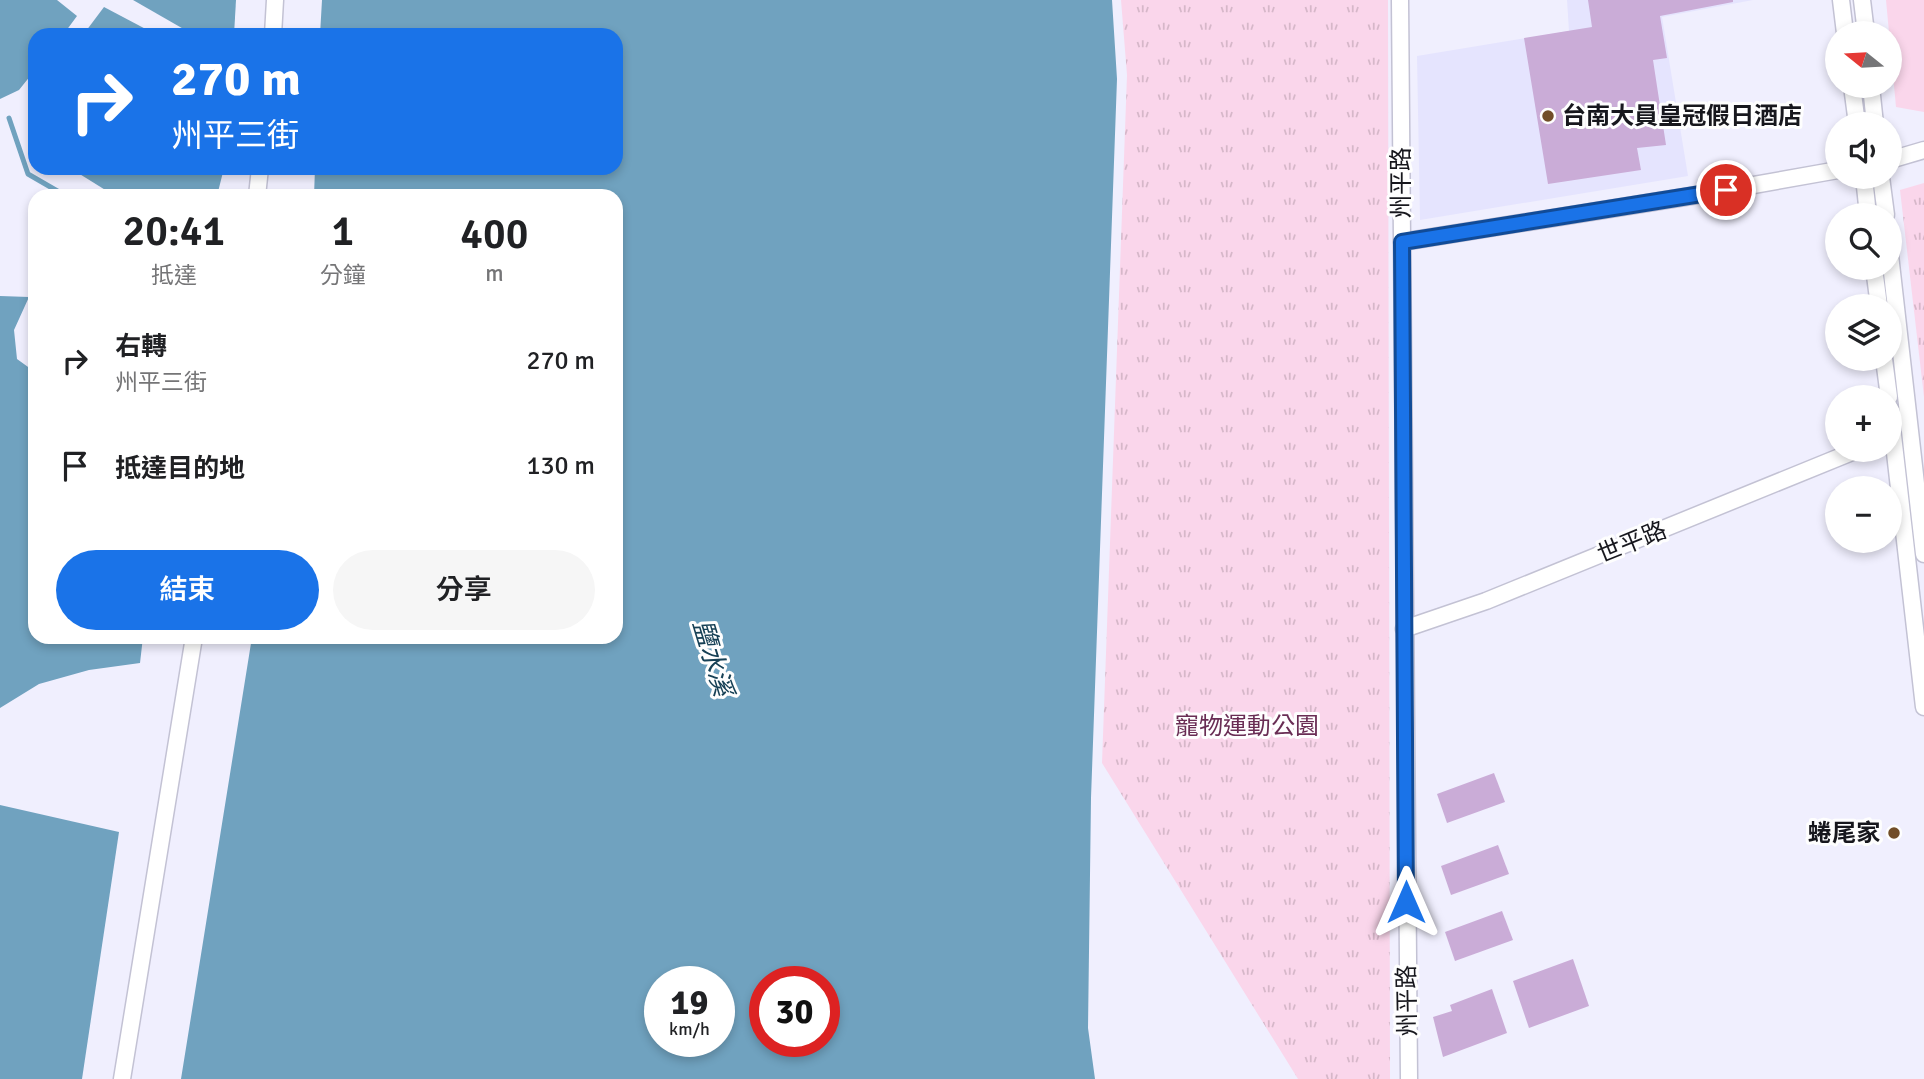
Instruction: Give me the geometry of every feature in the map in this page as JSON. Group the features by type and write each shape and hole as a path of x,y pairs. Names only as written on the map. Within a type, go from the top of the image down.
{"street":[{"path":"273,28 275,0"},
{"name":"州平路","path":"1400,0 1409,1079"},
{"path":"1840,0 1843,21"},
{"path":"1862,0 1865,21"},
{"path":"1902,156 1924,150"},
{"path":"1402,242 1825,172"},
{"path":"1894,280 1917,425 1924,554"},
{"name":"世平路","path":"1404,629 1486,601 1828,462"},
{"path":"1894,462 1924,707"},
{"path":"122,1079 193,644"}],"shaded area":[{"name":"台南大員皇冠假日酒店","path":"1567,0 1753,0 1662,17 1688,176 1420,220 1417,56 1569,31"}],"green space":[{"name":"寵物運動公園","path":"1121,0 1388,0 1390,1079 1298,1079 1102,763 1127,75"},
{"path":"1886,0 1924,0 1924,112 1896,107 1895,98 1902,98 1902,21 1888,21"},
{"path":"1924,183 1924,397 1902,203 1900,190"}],"water":[{"path":"0,0 57,0 77,16 68,28 28,28 28,79 19,90 0,99"},
{"path":"133,0 236,0 234,28 182,28"},
{"name":"鹽水溪","path":"322,0 1112,0 1117,79 1091,798 1088,1028 1095,1079 181,1079 251,644 623,644 623,189 314,189 315,175 623,175 623,28 320,28"},
{"path":"104,7 144,28 88,28"},
{"path":"81,175 222,175 219,189 104,189"},
{"path":"0,296 28,297 14,330 17,359 28,367 28,644 142,644 140,663 89,670 39,684 0,708"},
{"path":"0,805 119,832 82,1079 0,1079"}],"building":[{"path":"1588,0 1733,2 1660,16 1667,58 1653,60 1666,145 1637,148 1641,170 1548,184 1524,38 1592,27"},
{"path":"1494,773 1505,802 1447,823 1437,794"},
{"path":"1498,845 1509,874 1451,895 1441,866"},
{"path":"1502,911 1513,940 1455,961 1445,932"},
{"path":"1573,959 1589,1006 1529,1028 1513,981"},
{"path":"1492,989 1507,1033 1443,1057 1433,1017 1452,1011 1450,1005"}],"waterway":[{"path":"9,118 28,174"},
{"path":"30,175 54,189"}],"place":[{"name":"台南大員皇冠假日酒店","path":"1548,116"},
{"name":"蜷尾家","path":"1894,833"}],"route":[{"path":"1406,902 1402,242 1726,190"}]}
